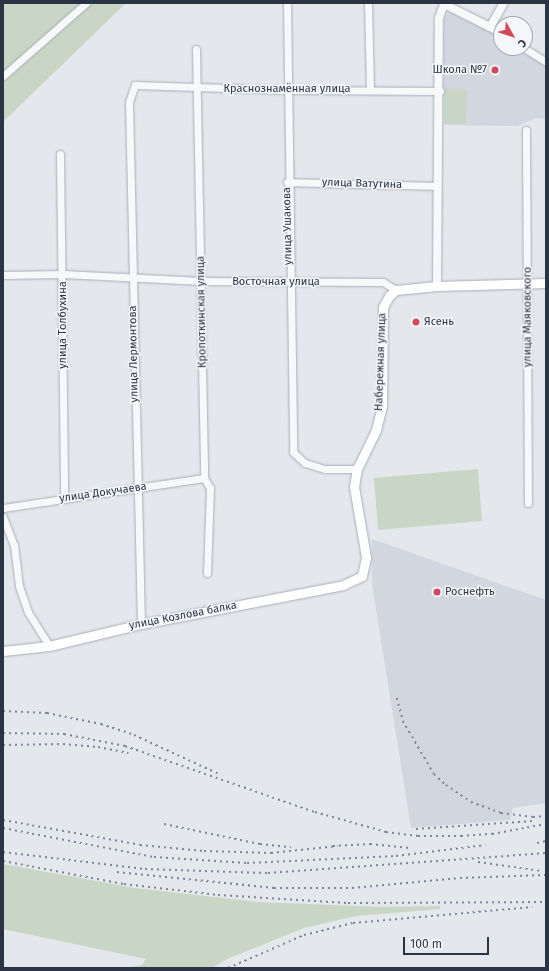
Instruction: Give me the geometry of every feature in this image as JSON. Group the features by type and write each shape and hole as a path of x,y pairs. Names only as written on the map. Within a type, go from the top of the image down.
{"main road":[{"name":"Восточная улица","path":"396,290 437,286 546,283"},
{"name":"Набережная улица","path":"362,576 366,558 354,487 356,469 376,430 382,406 384,308 389,296 396,290"},
{"name":"улица Козлова балка","path":"3,651 49,646 141,624 343,586 362,576"}],"street":[{"path":"3,76 86,3"},
{"name":"улица Ушакова","path":"287,3 287,182 293,452 305,463 325,469 356,469"},
{"path":"368,3 370,89"},
{"path":"437,286 436,186 440,91 439,18 444,3 493,29"},
{"path":"490,27 504,3"},
{"name":"Кропоткинская улица","path":"196,49 195,87 202,281 204,478 210,488 207,573"},
{"path":"533,54 546,62"},
{"name":"Краснознамённая улица","path":"135,85 288,90 370,89 440,91"},
{"name":"улица Лермонтова","path":"135,85 129,102 141,624"},
{"name":"улица Маяковского","path":"526,130 528,503"},
{"name":"улица Толбухина","path":"60,154 63,274 64,497"},
{"name":"улица Ватутина","path":"287,182 436,186"},
{"name":"Восточная улица","path":"3,275 63,274 132,279 202,281 383,282 396,290"},
{"name":"улица Докучаева","path":"3,508 49,502 64,497 137,489 204,478"},
{"path":"3,517 14,545 19,586 28,612 49,646"}],"shaded area":[{"name":"Школа №7","path":"452,11 493,33 493,56 533,56 546,64 546,119 536,118 518,126 444,125 444,16"},
{"path":"372,539 546,600 546,803 513,808 510,820 411,828 372,584"}],"green space":[{"path":"3,3 126,3 3,122"},
{"path":"445,89 467,89 466,124 444,123"},
{"path":"478,469 482,521 378,530 374,478"},
{"path":"3,864 135,888 259,902 380,907 440,906 440,909 356,916 304,928 227,959 212,968 124,968 142,965 146,959 3,929"}],"railway":[{"path":"397,698 403,721 434,774 446,785 471,802 501,813 533,817 546,816"},
{"path":"3,711 47,713 101,724 134,735 219,774"},
{"path":"3,733 64,734 125,746 315,812 386,832 418,836 461,836 492,834 546,824"},
{"path":"3,745 63,744 98,747 128,753"},
{"path":"3,820 140,845 204,851 271,853 338,846"},
{"path":"416,829 532,821"},
{"path":"164,824 260,844 291,847"},
{"path":"3,828 154,857 247,863 396,856 485,845"},
{"path":"537,843 546,841"},
{"path":"333,846 370,844 410,848"},
{"path":"3,852 145,869 268,873 546,853"},
{"path":"3,861 124,884 218,895 348,903 546,902"},
{"path":"478,862 541,871"},
{"path":"117,872 274,888 352,888 460,878 546,875"},
{"path":"228,968 304,935 353,923 532,907"}],"place":[{"name":"Школа №7","path":"495,70"},
{"name":"Ясень","path":"416,322"},
{"name":"Роснефть","path":"437,592"}]}
